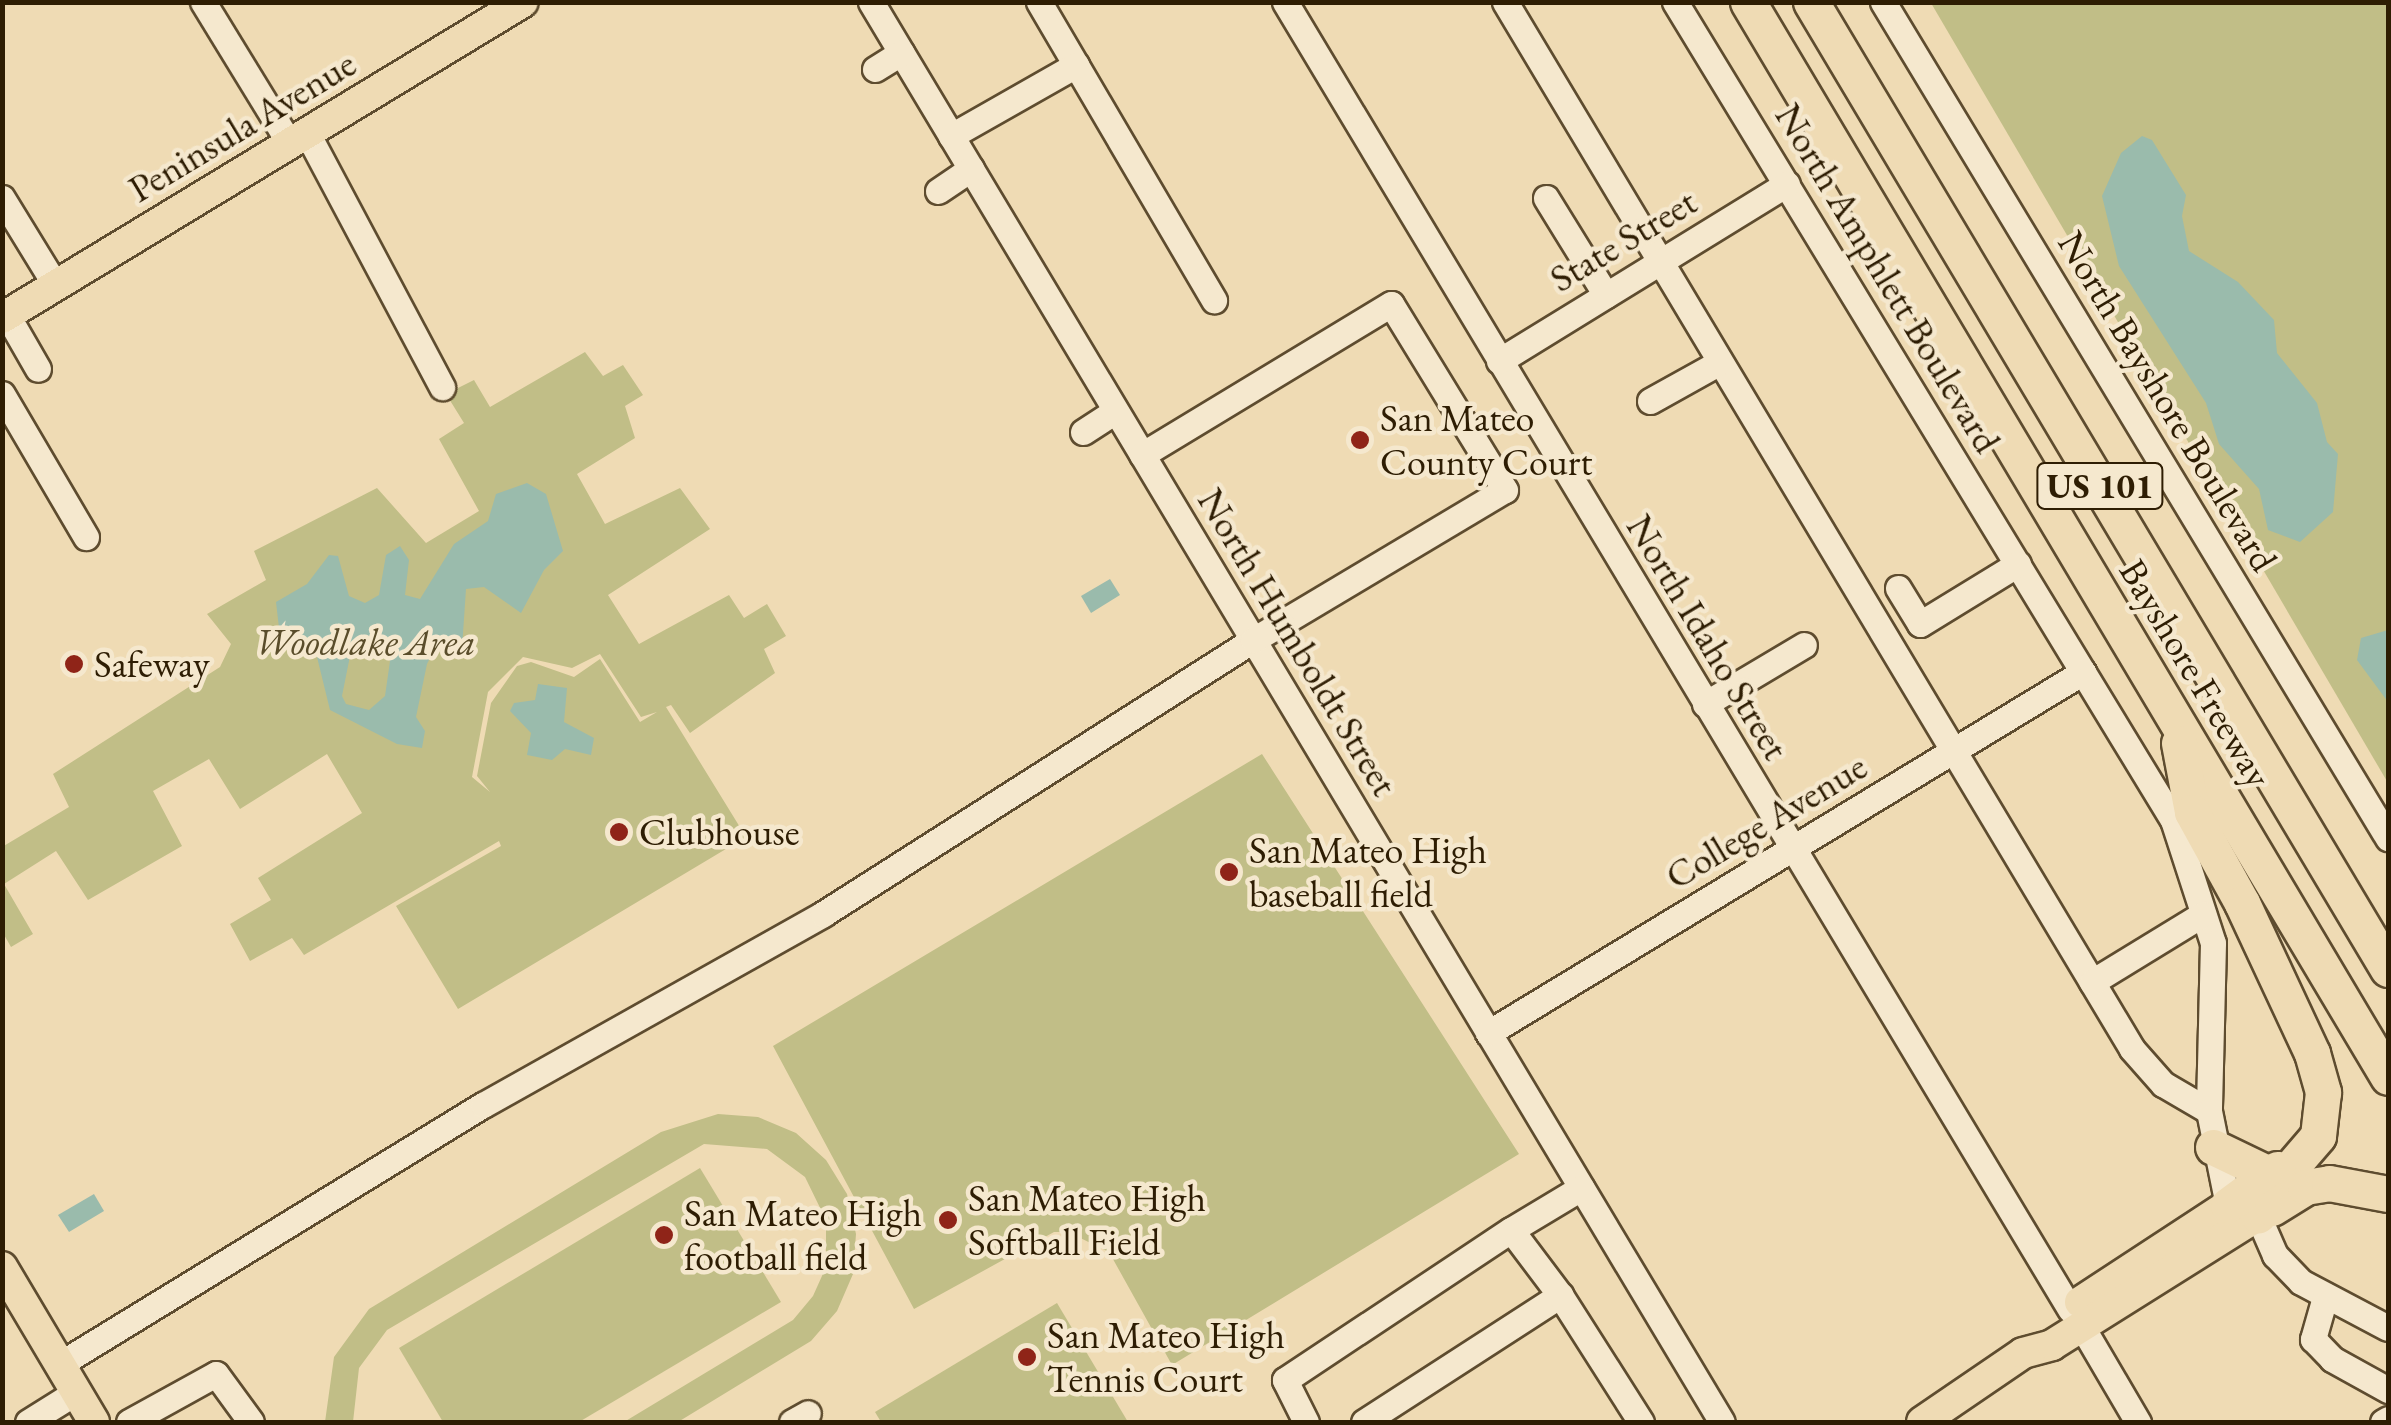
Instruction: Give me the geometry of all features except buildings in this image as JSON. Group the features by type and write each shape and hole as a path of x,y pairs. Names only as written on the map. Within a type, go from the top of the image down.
{"highway":[{"name":"Bayshore Freeway","path":"1748,2 2388,1076"},
{"name":"Bayshore Freeway","path":"1812,2 2388,969"},
{"path":"2175,723 2192,812 2312,1053 2323,1092 2322,1123 2300,1164 2243,1211"},
{"path":"2243,1211 2305,1129 2312,1053"},
{"path":"2213,1147 2271,1175"},
{"path":"2243,1211 2305,1187 2349,1183 2388,1194"}],"main road":[{"name":"Peninsula Avenue","path":"5,316 523,2"},
{"path":"1922,1422 2023,1354 2052,1345 2076,1317 2243,1211"},
{"path":"2,1267 94,1422"}],"street":[{"path":"204,2 299,138 442,388"},
{"name":"North Humboldt Street","path":"871,2 1722,1422"},
{"path":"1039,2 1214,300"},
{"name":"North Idaho Street","path":"1285,2 2138,1422"},
{"path":"1505,2 2132,1049 2163,1084 2208,1111"},
{"name":"North Amphlett Boulevard","path":"1676,2 2172,820 2213,943 2208,1111 2213,1147 2243,1211 2275,1255 2325,1297 2388,1328"},
{"name":"North Bayshore Boulevard","path":"1883,2 2388,838"},
{"path":"875,69 901,53"},
{"path":"951,136 1076,65"},
{"path":"938,190 970,169"},
{"name":"State Street","path":"1499,361 1787,184"},
{"path":"2,198 56,286"},
{"path":"1546,198 1606,295"},
{"path":"60,1364 482,1104 823,914 1253,640 1504,490 1392,304 1142,455"},
{"path":"5,316 38,369"},
{"path":"1650,401 1720,362"},
{"path":"2,394 86,536"},
{"path":"1083,432 1115,410"},
{"path":"1898,588 1925,632 2018,564"},
{"path":"1705,704 1804,644"},
{"name":"College Avenue","path":"1488,1033 2083,672"},
{"path":"2092,982 2204,914"},
{"path":"1306,1422 1285,1380 1581,1188"},
{"path":"1512,1230 1560,1294 1641,1422"},
{"path":"1381,1418 1560,1294"},
{"path":"2325,1297 2312,1339 2332,1358 2388,1390"},
{"path":"135,1419 216,1374 251,1422"},
{"path":"28,1422 76,1392"}],"green space":[{"path":"1931,3 2388,3 2388,783"},
{"name":"Woodlake Area","path":"585,352 603,376 623,365 643,395 625,406 635,438 577,474 605,524 680,488 710,529 608,595 639,644 729,595 744,618 767,604 786,636 764,649 775,673 690,733 671,705 666,707 746,837 458,1009 396,906 501,846 499,841 304,955 292,938 250,961 230,924 271,900 258,878 362,813 327,754 240,809 209,759 153,791 182,846 88,900 56,851 4,884 33,934 11,947 3,933 2,847 69,807 53,774 220,667 231,644 207,614 266,580 254,551 377,488 426,543 479,511 439,439 464,423 446,394 474,380 490,407","holes":["600,654 641,717 657,712 640,722 600,659 574,677 531,662 517,666 491,703 477,776 490,792 472,777 488,692 523,657 572,668"]},
{"path":"1262,754 1519,1154 1172,1365 1109,1252 1068,1232 1054,1232 914,1309 773,1046"},
{"path":"718,1114 758,1117 796,1133 826,1160 847,1194 856,1234 853,1274 837,1311 811,1341 678,1422 624,1422 793,1320 813,1296 826,1267 826,1220 805,1177 767,1149 704,1144 387,1330 359,1368 353,1422 325,1422 334,1357 369,1309 661,1132"},
{"name":"San Mateo High football field","path":"700,1168 781,1302 579,1422 443,1422 399,1348"},
{"name":"San Mateo High Tennis Court","path":"1057,1303 1128,1422 881,1422 875,1412"}],"shaded area":[{"path":"2142,136 2152,140 2186,195 2182,216 2189,251 2238,282 2274,320 2277,353 2317,403 2327,442 2338,454 2333,512 2300,542 2268,530 2259,489 2219,444 2206,403 2119,266 2102,196 2121,153"},
{"path":"527,483 546,494 563,551 544,570 521,613 484,587 466,589 462,648 435,648 427,664 416,717 425,731 422,748 397,744 330,710 317,657 279,628 276,602 307,584 329,555 338,556 349,596 365,603 379,595 386,555 400,546 409,560 405,595 420,599 454,544 488,521 496,494","holes":["360,641 381,645 390,661 385,696 369,710 346,704 342,696 352,646"]},
{"path":"1110,579 1120,595 1091,613 1081,596"},
{"path":"2388,630 2388,702 2357,660 2361,638"},
{"path":"538,684 567,688 564,722 594,738 591,755 565,749 552,760 527,755 531,733 510,711 514,703 535,700"},
{"path":"94,1194 104,1211 69,1232 58,1215"}],"place":[{"name":"San Mateo County Court","path":"1360,440"},
{"name":"Safeway","path":"74,664"},
{"name":"Clubhouse","path":"619,832"},
{"name":"San Mateo High baseball field","path":"1229,872"},
{"name":"San Mateo High Softball Field","path":"948,1220"},
{"name":"San Mateo High football field","path":"664,1235"},
{"name":"San Mateo High Tennis Court","path":"1027,1357"}]}
